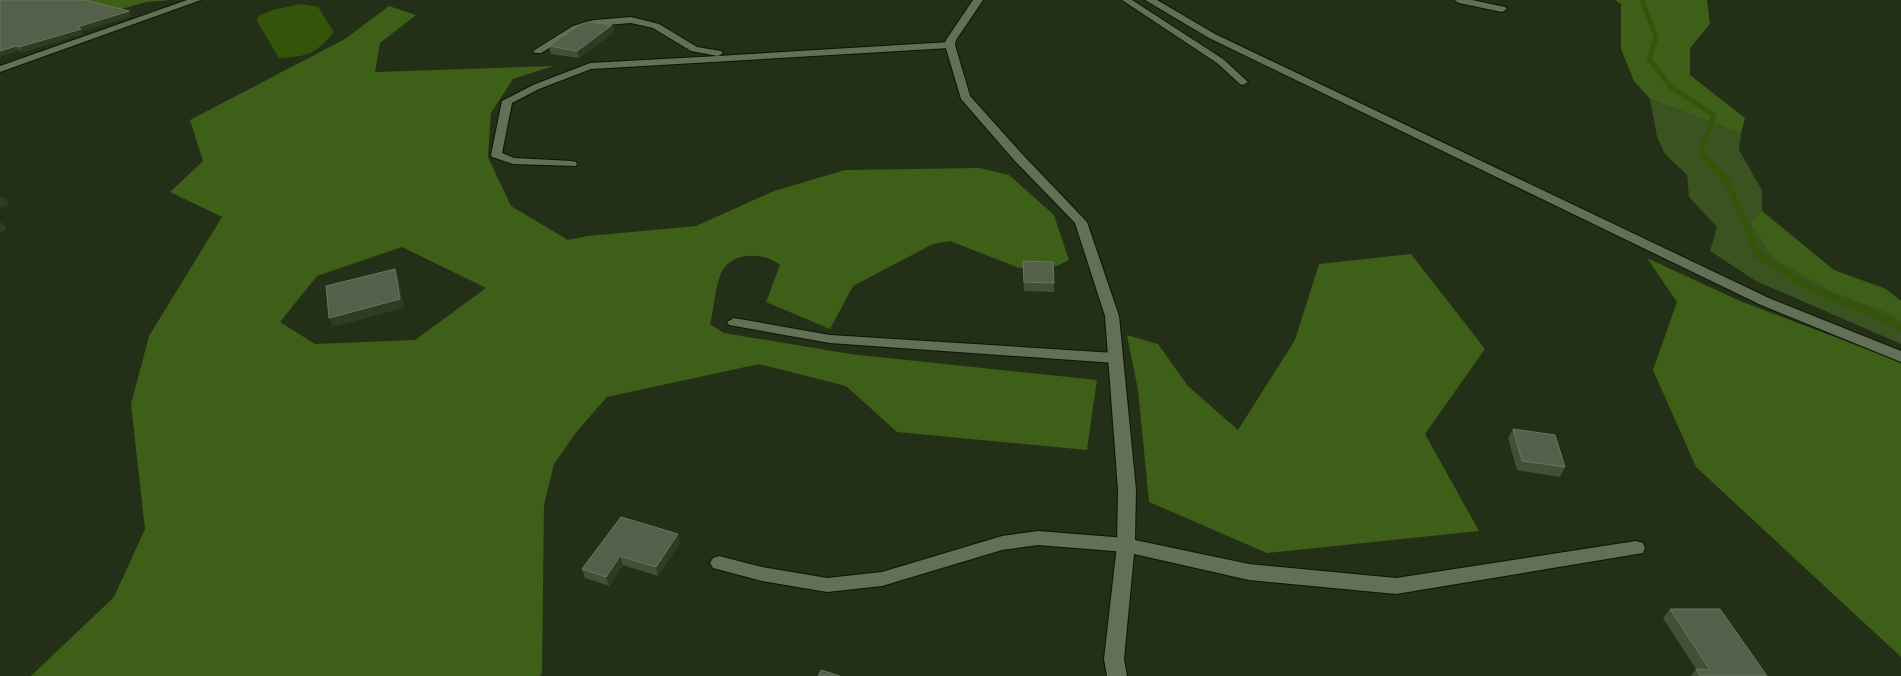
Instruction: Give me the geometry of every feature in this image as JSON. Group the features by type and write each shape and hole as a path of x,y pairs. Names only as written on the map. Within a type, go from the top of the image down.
{"street":[{"path":"0,68 196,0"},
{"path":"978,0 951,42 966,97 1018,157 1081,222 1112,316 1127,490 1126,545 1114,659 1117,676"},
{"path":"1150,0 1212,36 1664,254 1766,302 1901,357"},
{"path":"1460,0 1502,10"},
{"path":"1126,545 1249,572 1396,586 1636,548"}],"lane":[{"path":"1126,0 1220,62 1242,82"},
{"path":"538,51 576,28 594,23 622,20 631,20 656,26 694,49 720,53 951,42"},
{"path":"572,164 513,161 496,155 507,102 536,87 590,66 951,42"},
{"path":"734,322 830,339 1115,358"},
{"path":"718,563 762,574 828,585 882,579 1011,542 1038,538 1126,545"}],"shaded area":[{"path":"73,0 171,0 146,2 73,23"},
{"path":"1615,0 1707,0 1710,24 1690,48 1690,75 1745,118 1741,134 1650,99 1634,81 1621,49 1621,4"},
{"path":"301,4 318,7 334,32 316,50 310,53 279,58 257,21 258,16 272,10"},
{"path":"389,6 416,15 380,43 375,72 553,66 513,79 491,113 488,157 511,206 568,240 588,236 696,226 774,191 845,170 980,168 1009,175 1054,215 1069,260 1057,266 1019,268 950,241 933,244 853,286 830,329 766,302 780,265 757,256 740,257 726,266 721,273 710,324 724,333 850,354 1097,380 1087,450 897,432 846,386 759,364 607,397 578,430 554,464 544,505 542,673 540,676 31,676 114,597 145,529 131,404 149,336 222,217 170,192 203,161 190,120 345,39","holes":["402,247 486,288 415,340 315,344 280,322 317,276"]},
{"path":"1650,99 1741,134 1739,150 1762,190 1762,211 1750,221 1832,292 1892,315 1901,322 1901,344 1756,281 1710,251 1717,227 1689,197 1687,175 1665,154 1657,137"},
{"path":"1762,211 1834,270 1886,289 1901,301 1901,322 1892,315 1832,292 1772,257 1750,221"},
{"path":"1411,254 1485,349 1425,434 1479,531 1267,553 1149,502 1138,390 1127,335 1158,344 1188,386 1238,430 1295,340 1319,264"},
{"path":"1647,258 1740,301 1901,362 1901,657 1696,467 1653,370 1677,302"}],"building":[{"path":"0,0 85,0 129,11 77,27 81,29 0,51"},
{"path":"589,22 612,25 577,51 549,46 581,24"},
{"path":"1023,261 1053,262 1054,283 1024,282"},
{"path":"395,269 400,299 329,318 326,286"},
{"path":"1513,429 1555,435 1565,467 1522,461"},
{"path":"621,517 678,534 656,567 620,556 606,577 582,569"},
{"path":"1670,609 1720,609 1767,676 1700,676 1696,669 1710,670"},
{"path":"821,670 840,676 818,676"}],"waterway":[{"path":"1642,0 1656,37 1649,59 1672,88 1714,115 1700,153 1714,168"},
{"path":"1713,166 1728,183 1758,255 1810,288 1889,320 1901,328"}]}
